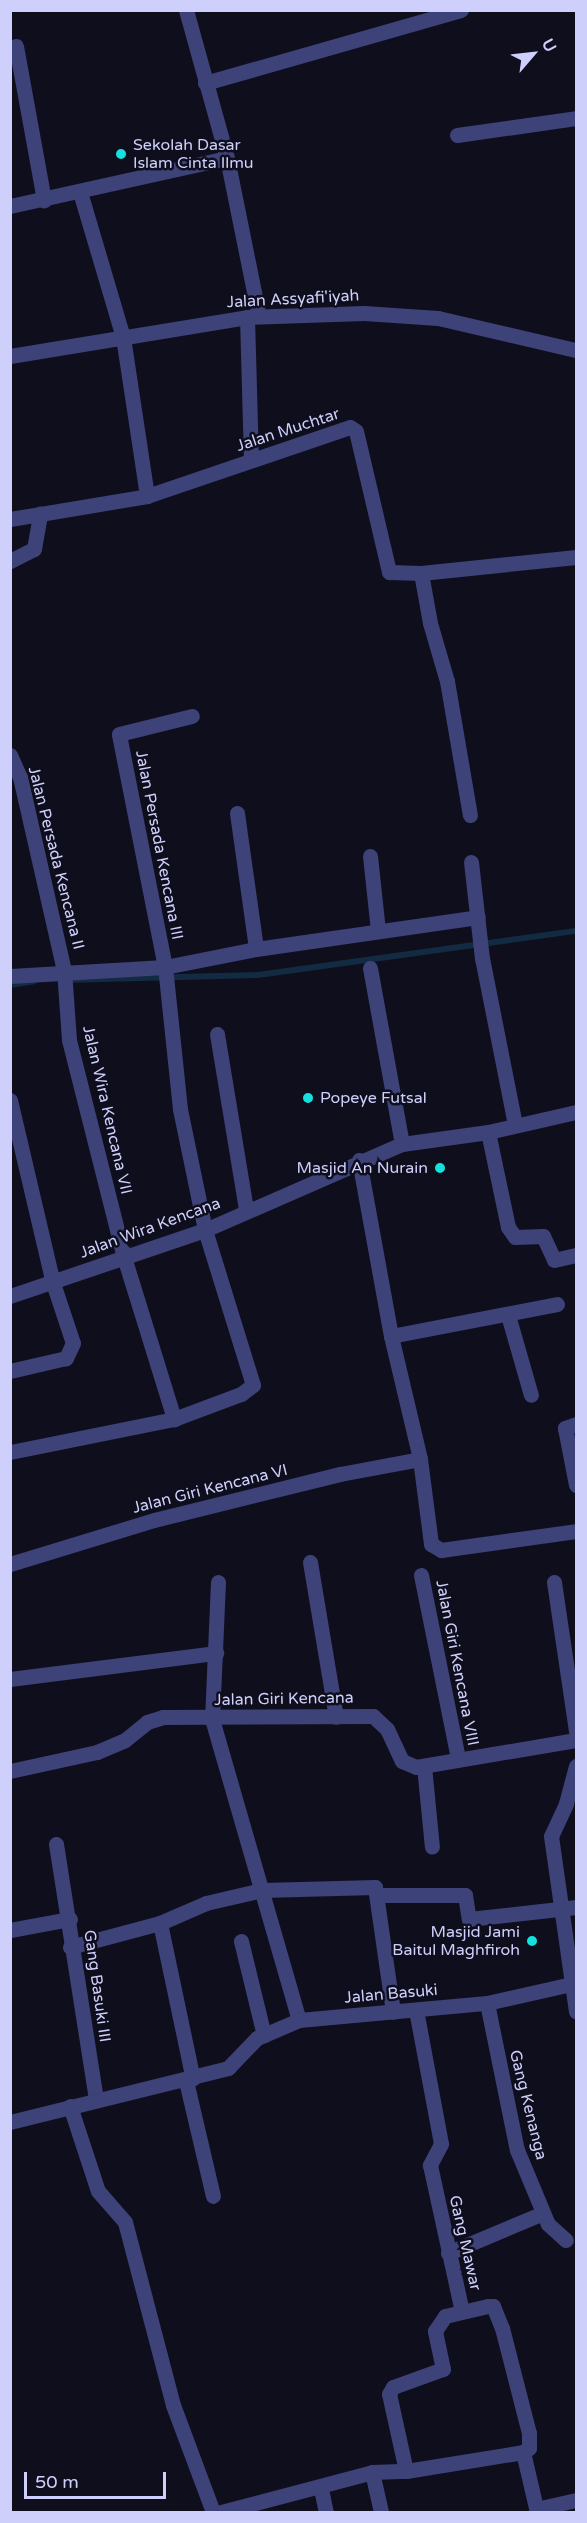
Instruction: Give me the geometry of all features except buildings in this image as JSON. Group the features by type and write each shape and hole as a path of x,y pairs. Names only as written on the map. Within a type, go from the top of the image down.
{"street":[{"path":"186,10 227,158 253,316 250,459"},
{"path":"205,84 461,10"},
{"path":"16,46 44,200"},
{"path":"457,135 576,118"},
{"path":"10,206 227,158"},
{"path":"80,192 123,337 147,496"},
{"name":"Jalan Assyafi'iyah","path":"10,356 253,316 364,313 438,318 576,350"},
{"name":"Jalan Muchtar","path":"10,519 147,496 250,459 350,427 356,431 386,567 395,575 576,557"},
{"path":"10,561 34,549 40,514"},
{"path":"421,573 430,623 447,681 470,815"},
{"name":"Jalan Persada Kencana III","path":"165,970 119,734 192,716"},
{"name":"Jalan Persada Kencana II","path":"10,755 20,777 64,972"},
{"path":"237,813 256,949"},
{"path":"370,856 378,931"},
{"path":"471,862 482,951 515,1125"},
{"path":"10,976 64,972 165,970 256,949 478,917"},
{"path":"370,968 402,1144"},
{"path":"12,1452 174,1419 242,1394 253,1385 205,1230 180,1109 165,970"},
{"name":"Jalan Wira Kencana VII","path":"64,972 69,1040 124,1257 174,1419"},
{"path":"217,1034 246,1210"},
{"path":"10,1100 53,1283 73,1344 72,1352 66,1358 10,1371"},
{"name":"Jalan Wira Kencana","path":"10,1296 205,1230 359,1160 402,1144 488,1132 576,1112"},
{"path":"488,1132 508,1227 515,1237 543,1236 554,1260 576,1255"},
{"path":"359,1160 391,1336 420,1459 430,1544 434,1548 576,1531"},
{"path":"391,1336 557,1304"},
{"path":"508,1315 531,1395"},
{"path":"576,1424 565,1428 576,1485"},
{"name":"Jalan Giri Kencana VI","path":"10,1564 154,1520 340,1474 420,1459"},
{"path":"310,1562 336,1718"},
{"name":"Jalan Giri Kencana VIII","path":"421,1575 458,1759"},
{"path":"218,1582 212,1719 299,2020"},
{"path":"554,1582 576,1731"},
{"path":"10,1678 216,1653"},
{"name":"Jalan Giri Kencana","path":"10,1771 97,1752 125,1740 147,1722 163,1717 212,1719 373,1716 387,1730 402,1761 408,1766 424,1766"},
{"path":"432,1847 424,1766 576,1740"},
{"path":"576,1766 566,1804 550,1836 560,1910 574,1984 576,2011"},
{"name":"Gang Basuki III","path":"56,1844 70,1919 70,1947 96,2098"},
{"path":"70,1947 160,1923 206,1903 262,1890 375,1887 378,1895 393,2012"},
{"path":"378,1895 465,1895 469,1919 576,1907"},
{"path":"10,1930 70,1919"},
{"path":"160,1923 213,2196"},
{"path":"241,1941 264,2035"},
{"name":"Jalan Basuki","path":"10,2122 96,2098 189,2080 228,2068 264,2035 299,2020 487,2003 574,1984"},
{"name":"Gang Kenanga","path":"487,2003 517,2150 543,2213 555,2234 566,2240"},
{"name":"Gang Mawar","path":"406,2471 389,2394 393,2387 443,2369 435,2331 445,2316 462,2312 430,2165 441,2144 416,2010"},
{"path":"70,2106 98,2191 125,2222 173,2405 213,2512"},
{"path":"448,2253 543,2213"},
{"path":"221,2512 321,2489 372,2472 406,2471 523,2452 529,2448 529,2433 497,2313 493,2306 462,2312"},
{"path":"523,2452 536,2511 576,2500"},
{"path":"372,2472 381,2512"},
{"path":"321,2489 326,2512"}],"waterway":[{"path":"65,980 258,975 576,931"},
{"path":"10,985 34,981"}],"place":[{"name":"Sekolah Dasar Islam Cinta Ilmu","path":"121,154"},
{"name":"Popeye Futsal","path":"308,1098"},
{"name":"Masjid An Nurain","path":"440,1168"},
{"name":"Masjid Jami Baitul Maghfiroh","path":"532,1941"}]}
